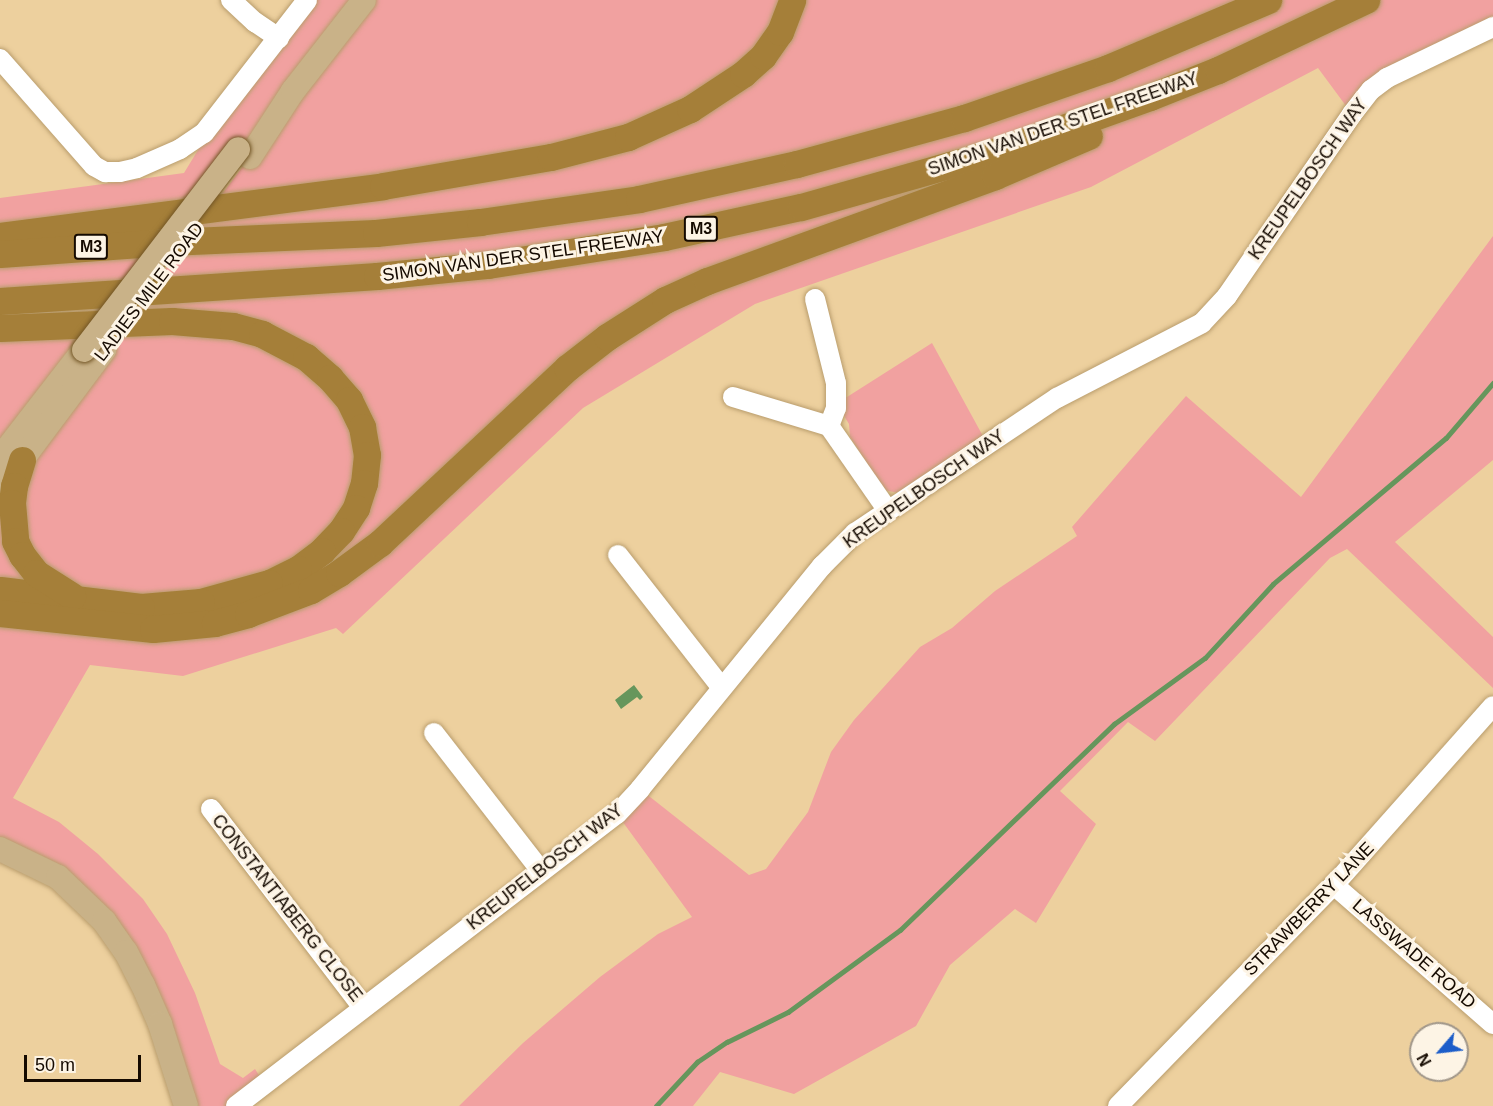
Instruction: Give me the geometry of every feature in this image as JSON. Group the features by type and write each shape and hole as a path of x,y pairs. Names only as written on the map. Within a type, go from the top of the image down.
{"highway":[{"path":"0,236 383,186 551,157 628,136 690,109 743,74 763,56 780,32 792,0"},
{"name":"SIMON VAN DER STEL FREEWAY","path":"0,254 168,242 376,233 480,222 639,199 797,164 964,118 1108,68 1183,39 1268,0"},
{"name":"SIMON VAN DER STEL FREEWAY","path":"0,301 388,275 488,265 664,237 812,204 996,152 1218,70 1366,0"},
{"path":"0,613 153,629 215,623 311,590 380,543 567,368 607,337 666,300 707,281 912,208 1050,154 1176,95 1218,70"},
{"path":"0,328 172,321 233,326 262,334 306,357 330,378 349,400 362,427 367,455 364,483 356,508 341,531 322,551 297,569 269,583 201,602 141,607 0,590"},
{"path":"11,459 14,486 13,532 18,547 26,561 42,578 84,601"}],"main road":[{"name":"LADIES MILE ROAD","path":"0,489 11,459 244,153 364,0"},
{"path":"0,849 58,877 104,921 126,952 143,985 160,1024 186,1106"}],"street":[{"path":"231,0 255,22 279,38"},
{"path":"0,60 94,166 105,172 120,172 137,168 195,140 215,122 307,0"},
{"name":"KREUPELBOSCH WAY","path":"236,1106 617,814 837,549 855,533 1057,398 1202,323 1221,304 1371,90 1387,78 1493,27"},
{"path":"815,299 836,382 836,408 829,426"},
{"path":"733,397 829,426 888,512"},
{"path":"618,555 721,687"},
{"name":"STRAWBERRY LANE","path":"1118,1106 1334,885 1493,706"},
{"path":"434,732 541,872"},
{"name":"CONSTANTIABERG CLOSE","path":"211,809 363,1008"},
{"name":"LASSWADE ROAD","path":"1334,885 1493,1024"}],"shaded area":[{"path":"307,0 1493,0 1493,27 1387,78 1352,114 1318,68 1091,187 755,304 583,408 343,634 336,628 183,676 90,665 13,798 59,822 98,854 143,899 167,934 195,993 220,1064 243,1078 255,1069 264,1083 236,1106 186,1106 104,921 0,849 0,489 250,157 290,95 238,149 0,458 0,198 184,173 215,122"},
{"path":"1493,236 1493,460 1395,542 1493,637 1493,688 1347,549 1330,558 1155,741 1128,722 1060,791 1096,824 1036,923 1015,909 950,965 916,1026 794,1094 720,1072 693,1106 459,1106 523,1043 600,977 658,934 692,917 617,814 640,789 749,875 766,869 808,812 831,752 854,720 920,647 952,628 995,591 1077,536 1072,527 1186,396 1301,497"},
{"path":"932,343 984,438 900,493 888,491 883,488 850,437 849,424 841,411 841,397 847,397"},
{"path":"634,685 643,697 640,700 637,697 621,709 615,700"}],"waterway":[{"path":"656,1106 697,1062 727,1042 788,1012 900,930 1114,724 1205,658 1273,584 1446,438 1493,383"}]}
